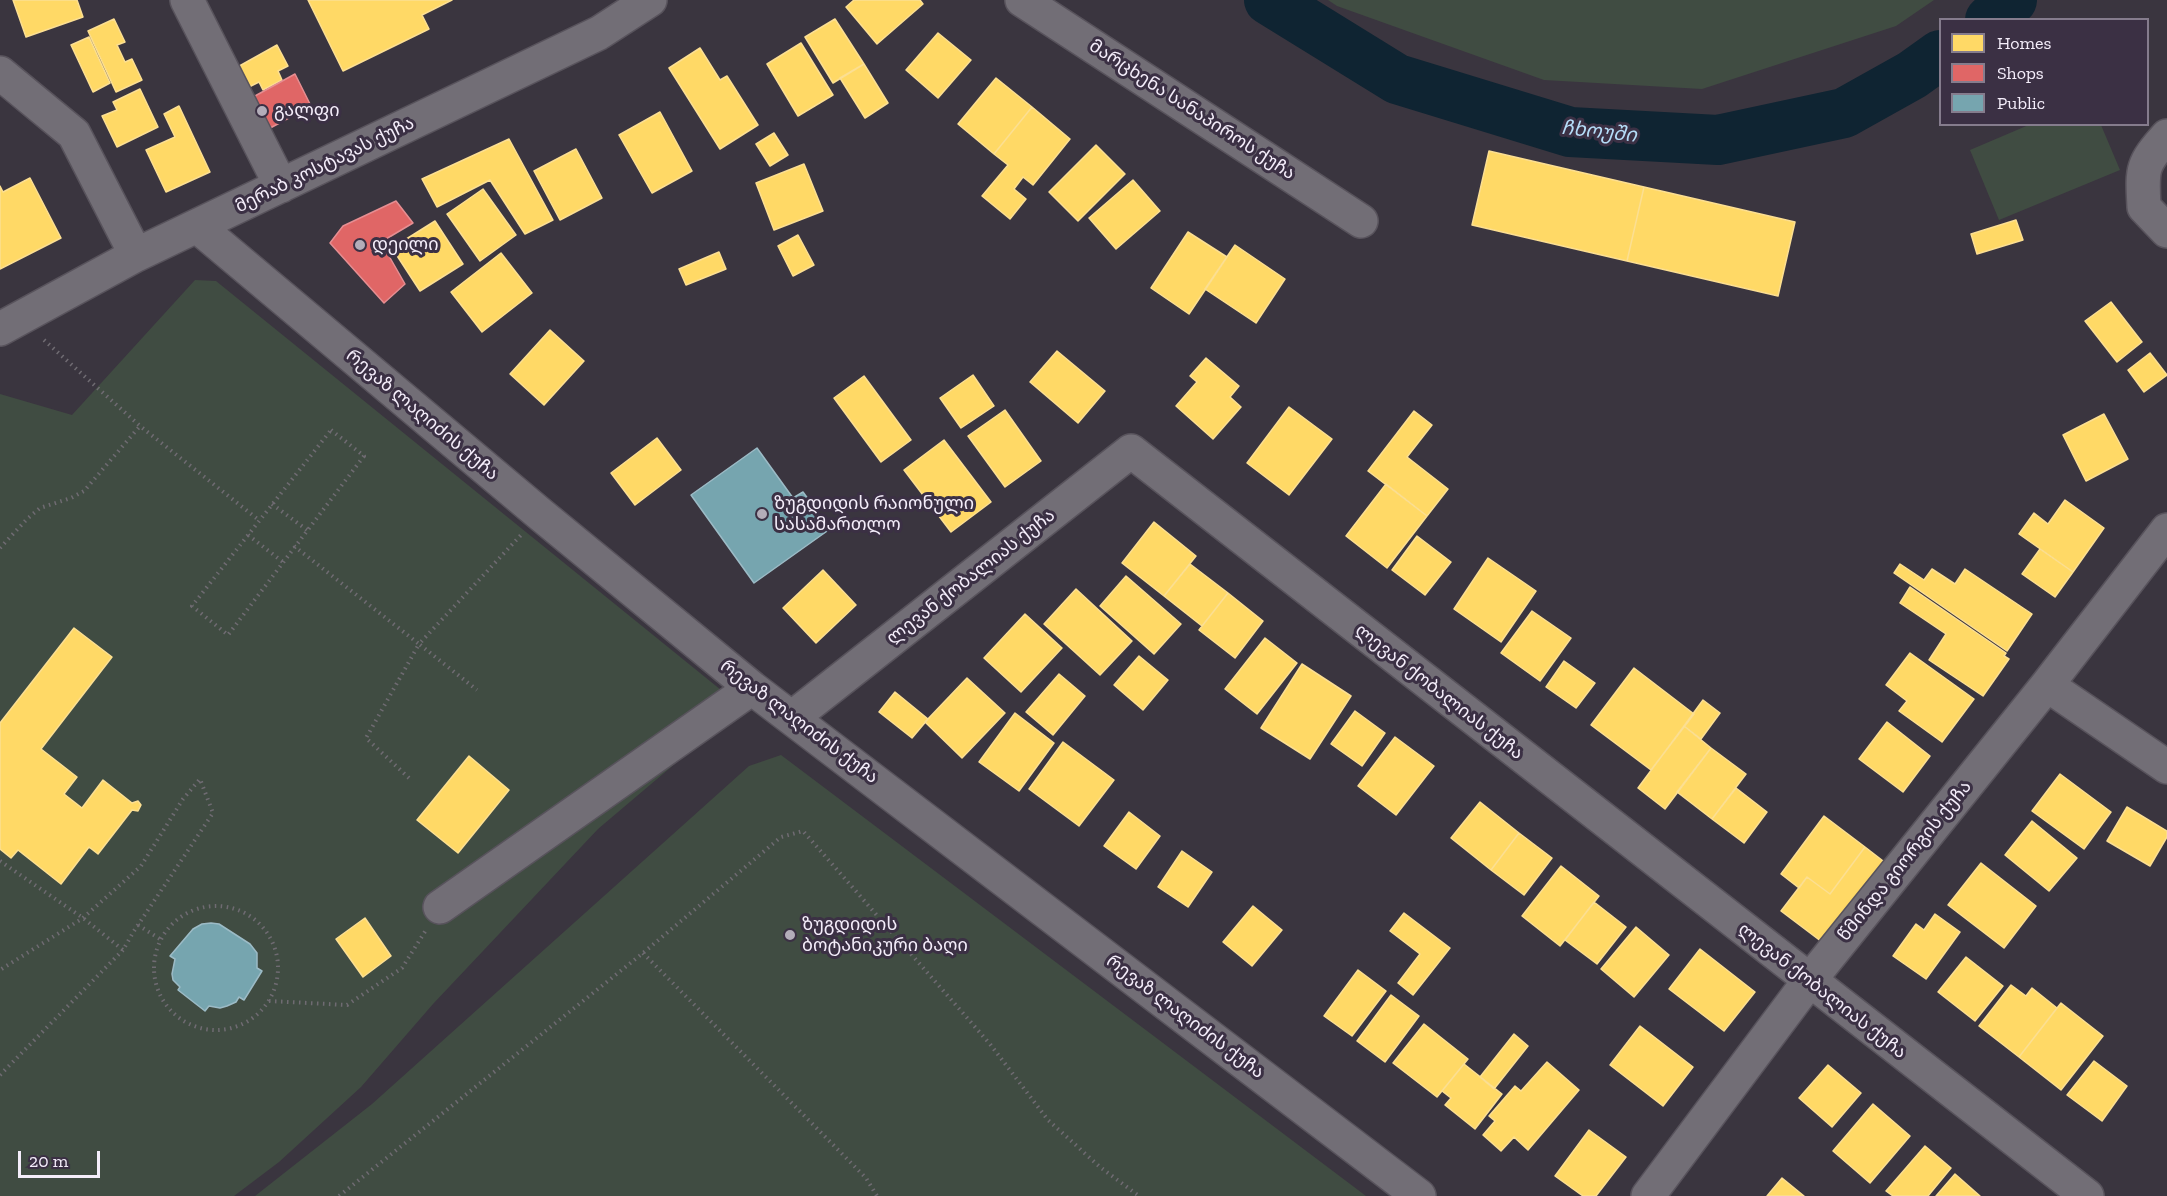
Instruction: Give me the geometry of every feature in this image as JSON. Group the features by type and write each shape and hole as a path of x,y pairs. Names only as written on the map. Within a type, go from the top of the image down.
{"street":[{"path":"187,0 280,186"},
{"name":"მერაბ კოსტავას ქუჩა","path":"9,323 136,255 599,33 650,0"},
{"name":"მარცხენა სანაპიროს ქუჩა","path":"1022,0 1361,221"},
{"path":"0,73 74,134 136,255"},
{"path":"2167,136 2151,154 2143,172 2144,207 2167,231"},
{"name":"რევაზ ლაღიძის ქუჩა","path":"196,226 752,688 1419,1196"},
{"name":"ლევან ქობალიას ქუჩა","path":"793,717 1131,451 2087,1196"},
{"name":"წმინდა გიორგის ქუჩა","path":"1648,1196 1809,981 2047,686 2167,530"},
{"path":"2047,686 2167,767"},
{"path":"441,907 752,688"}],"path":[{"path":"9,323 260,520"},
{"path":"0,548 40,508 71,498 84,491 140,426"},
{"path":"331,430 364,456 228,635 192,606 260,520 331,430"},
{"path":"272,504 307,530"},
{"path":"410,778 366,738 420,644 540,514"},
{"path":"248,535 283,562"},
{"path":"294,546 477,690"},
{"path":"0,970 83,918 141,866 183,799 200,778 213,813 123,951 0,1075"},
{"path":"339,1196 643,953 781,837 803,831 990,1044 1048,1120 1100,1167 1139,1196"},
{"path":"0,861 83,918 123,951"},
{"path":"208,906 228,907 247,914 262,927 273,944 278,963 276,983 269,1001 255,1017 236,1027 215,1031 194,1027 176,1016 162,1000 154,981 154,959 160,939 173,922 189,911 208,906"},
{"path":"269,1001 347,1005 402,968 441,907"},
{"path":"138,925 160,939"},
{"path":"643,953 866,1178 877,1196"}],"green space":[{"path":"1328,0 1934,0 1896,26 1702,89 1544,80 1337,6"},
{"path":"2026,126 2101,126 2120,170 1999,220 1970,150"},
{"path":"195,280 216,281 742,707 598,829 433,1004 361,1087 279,1162 234,1196 0,1196 0,394 72,415"},
{"name":"ზუგდიდის ბოტანიკური ბაღი","path":"781,755 1366,1196 255,1196 372,1104 749,766"}],"building: Homes":[{"path":"13,0 77,0 83,17 26,37"},
{"path":"308,0 452,0 422,15 429,29 343,71"},
{"path":"854,0 920,0 923,4 877,44 846,7"},
{"path":"114,19 125,42 117,45 125,62 132,59 142,80 116,92 88,31"},
{"path":"835,19 864,64 833,83 805,37"},
{"path":"938,33 971,60 938,98 906,70"},
{"path":"89,37 110,83 93,92 71,45"},
{"path":"801,43 833,95 798,116 767,64"},
{"path":"277,45 288,66 278,71 282,80 263,90 259,82 245,89 234,69"},
{"path":"700,48 720,80 727,76 758,125 720,149 669,68"},
{"path":"864,64 888,103 865,118 840,78"},
{"path":"996,78 1032,107 994,154 958,124"},
{"path":"140,89 158,127 117,147 102,116 117,110 113,102"},
{"path":"179,106 210,172 166,192 146,150 175,137 164,114"},
{"path":"1032,107 1070,139 1033,185 1023,177 1014,189 1026,199 1010,219 982,196 1008,165 994,154"},
{"path":"660,112 692,171 652,193 619,135"},
{"path":"774,133 788,155 770,166 756,144"},
{"path":"509,139 553,220 525,234 490,180 437,207 422,179"},
{"path":"1096,145 1125,174 1078,221 1049,192"},
{"path":"576,149 602,198 560,220 534,171"},
{"path":"1489,151 1644,187 1627,261 1472,225"},
{"path":"804,164 823,211 774,230 756,183"},
{"path":"30,178 61,238 0,269 0,186 3,192"},
{"path":"1133,180 1160,211 1116,249 1089,218"},
{"path":"1644,187 1795,222 1778,296 1627,261"},
{"path":"483,189 516,235 480,261 447,214"},
{"path":"2016,220 2023,240 1977,254 1971,234"},
{"path":"435,221 463,264 420,291 392,248"},
{"path":"1188,232 1227,257 1189,314 1151,288"},
{"path":"798,235 814,265 793,276 778,246"},
{"path":"1235,245 1285,279 1256,323 1205,289"},
{"path":"719,252 726,269 686,285 679,269"},
{"path":"501,253 532,293 482,332 451,292"},
{"path":"2111,302 2142,342 2117,362 2085,321"},
{"path":"550,330 584,361 544,405 510,374"},
{"path":"1057,351 1105,391 1078,423 1030,382"},
{"path":"2150,353 2167,375 2144,392 2128,370"},
{"path":"1206,358 1239,386 1230,397 1241,407 1213,439 1176,406 1197,382 1190,376"},
{"path":"973,375 994,406 961,428 940,398"},
{"path":"864,376 911,440 881,462 834,398"},
{"path":"1289,407 1332,439 1289,495 1247,463"},
{"path":"1005,410 1041,461 1005,487 968,436"},
{"path":"1414,411 1432,425 1407,457 1448,489 1427,516 1368,471"},
{"path":"2104,414 2128,459 2086,481 2063,435"},
{"path":"657,438 681,470 635,505 611,473"},
{"path":"944,440 991,502 951,532 904,470"},
{"path":"1386,484 1427,516 1387,568 1346,536"},
{"path":"2065,500 2104,528 2073,572 2019,534 2034,513 2048,524"},
{"path":"1154,522 1196,556 1164,596 1122,563"},
{"path":"1417,536 1451,562 1425,595 1392,570"},
{"path":"2040,549 2073,572 2055,597 2022,574"},
{"path":"1488,558 1536,591 1501,642 1454,609"},
{"path":"1190,564 1228,593 1202,626 1164,596"},
{"path":"1900,564 1924,580 1932,569 1955,584 1965,569 2032,614 2007,651 1894,573"},
{"path":"823,570 856,605 816,643 783,608"},
{"path":"1126,576 1181,624 1154,654 1100,606"},
{"path":"1910,587 2006,653 2004,656 2009,659 1983,696 1929,660 1946,634 1900,603"},
{"path":"1076,589 1132,641 1100,675 1044,624"},
{"path":"1228,593 1263,621 1235,658 1199,630"},
{"path":"1532,611 1571,638 1540,681 1501,653"},
{"path":"1025,614 1062,648 1021,692 984,658"},
{"path":"74,628 112,657 41,749 77,777 64,794 82,808 103,780 132,803 138,801 141,805 138,811 132,810 98,854 89,847 61,884 18,850 11,858 0,849 0,723"},
{"path":"1265,638 1297,663 1257,714 1225,689"},
{"path":"1910,653 1974,699 1942,742 1899,711 1907,701 1886,685"},
{"path":"1139,656 1168,680 1143,710 1114,685"},
{"path":"1564,661 1595,683 1576,708 1546,687"},
{"path":"1302,664 1351,696 1310,759 1261,728"},
{"path":"1634,668 1694,714 1651,770 1591,725"},
{"path":"1059,674 1085,696 1053,735 1026,712"},
{"path":"967,678 1005,713 962,758 925,722"},
{"path":"895,692 928,719 912,738 879,712"},
{"path":"1703,700 1720,713 1701,739 1684,726"},
{"path":"1355,711 1385,733 1362,766 1331,744"},
{"path":"1015,713 1054,743 1019,791 979,762"},
{"path":"1887,722 1930,756 1903,792 1859,759"},
{"path":"1684,726 1711,748 1665,809 1638,788"},
{"path":"1395,737 1434,766 1396,815 1358,786"},
{"path":"1063,742 1114,780 1079,826 1029,789"},
{"path":"1711,748 1746,774 1712,819 1677,792"},
{"path":"469,756 509,790 458,853 417,820"},
{"path":"2060,774 2111,812 2084,849 2032,811"},
{"path":"1736,788 1767,812 1744,843 1712,819"},
{"path":"1480,802 1519,833 1491,870 1451,838"},
{"path":"2127,807 2167,831 2167,837 2150,866 2107,841"},
{"path":"1129,812 1160,836 1136,869 1104,846"},
{"path":"1824,816 1865,847 1830,894 1807,877 1799,888 1781,874"},
{"path":"2032,821 2077,858 2049,891 2005,855"},
{"path":"1519,833 1552,858 1524,895 1491,870"},
{"path":"1865,847 1887,864 1826,945 1781,911 1807,877 1830,894"},
{"path":"1182,851 1212,872 1188,907 1158,887"},
{"path":"1981,863 2036,906 2004,948 1948,905"},
{"path":"1561,866 1599,896 1560,946 1522,916"},
{"path":"1594,902 1626,927 1597,964 1565,940"},
{"path":"1253,906 1282,930 1252,966 1223,942"},
{"path":"1404,913 1450,948 1413,995 1398,983 1420,954 1390,931"},
{"path":"1935,914 1960,932 1926,979 1893,956 1916,924 1924,930"},
{"path":"365,918 391,956 363,977 336,939"},
{"path":"1636,927 1669,955 1634,997 1601,969"},
{"path":"1700,949 1755,992 1724,1031 1669,989"},
{"path":"1966,957 2003,986 1975,1021 1938,992"},
{"path":"1358,970 1386,991 1352,1036 1324,1016"},
{"path":"2011,985 2026,996 2032,988 2057,1008 2019,1057 1979,1026"},
{"path":"1391,995 1419,1016 1385,1062 1357,1041"},
{"path":"2061,1003 2103,1036 2061,1090 2019,1057"},
{"path":"1424,1024 1468,1059 1437,1097 1393,1063"},
{"path":"1640,1026 1693,1067 1663,1106 1610,1065"},
{"path":"1514,1034 1528,1046 1494,1089 1480,1077"},
{"path":"2094,1061 2127,1086 2102,1121 2067,1095"},
{"path":"1547,1062 1579,1090 1528,1150 1514,1137 1501,1151 1483,1135 1495,1121 1489,1116 1515,1086 1521,1091"},
{"path":"1464,1064 1502,1094 1475,1129 1445,1105 1451,1098 1442,1091"},
{"path":"1828,1065 1861,1093 1832,1127 1799,1098"},
{"path":"1873,1104 1910,1136 1870,1183 1833,1151"},
{"path":"1589,1130 1626,1157 1596,1196 1583,1196 1555,1176"},
{"path":"1925,1146 1951,1168 1928,1196 1893,1196 1886,1191"},
{"path":"1955,1174 1980,1196 1936,1196"},
{"path":"1782,1178 1804,1196 1767,1196"}],"building: Shops":[{"path":"295,74 311,106 261,133 244,102"},
{"path":"396,201 413,223 381,242 405,284 384,303 330,243 343,226"}],"building: Public":[{"name":"ზუგდიდის რაიონული სასამართლო","path":"757,448 793,498 803,492 830,529 754,583 691,495"},
{"path":"202,924 219,924 250,944 257,953 257,968 262,971 244,1000 239,997 236,1002 227,1006 220,1008 209,1006 205,1011 178,990 180,987 173,980 172,974 175,959 170,956 193,929"}],"waterway":[{"name":"ჩხოუში","path":"1269,0 1397,79 1570,132 1718,140 1844,113 1912,75 1939,56"},
{"name":"ჩხოუში","path":"1992,18 2012,0"}],"place":[{"name":"გალფი","path":"262,111"},
{"name":"დეილი","path":"360,245"},
{"name":"ზუგდიდის რაიონული სასამართლო","path":"762,514"},
{"name":"ზუგდიდის ბოტანიკური ბაღი","path":"790,935"}]}
